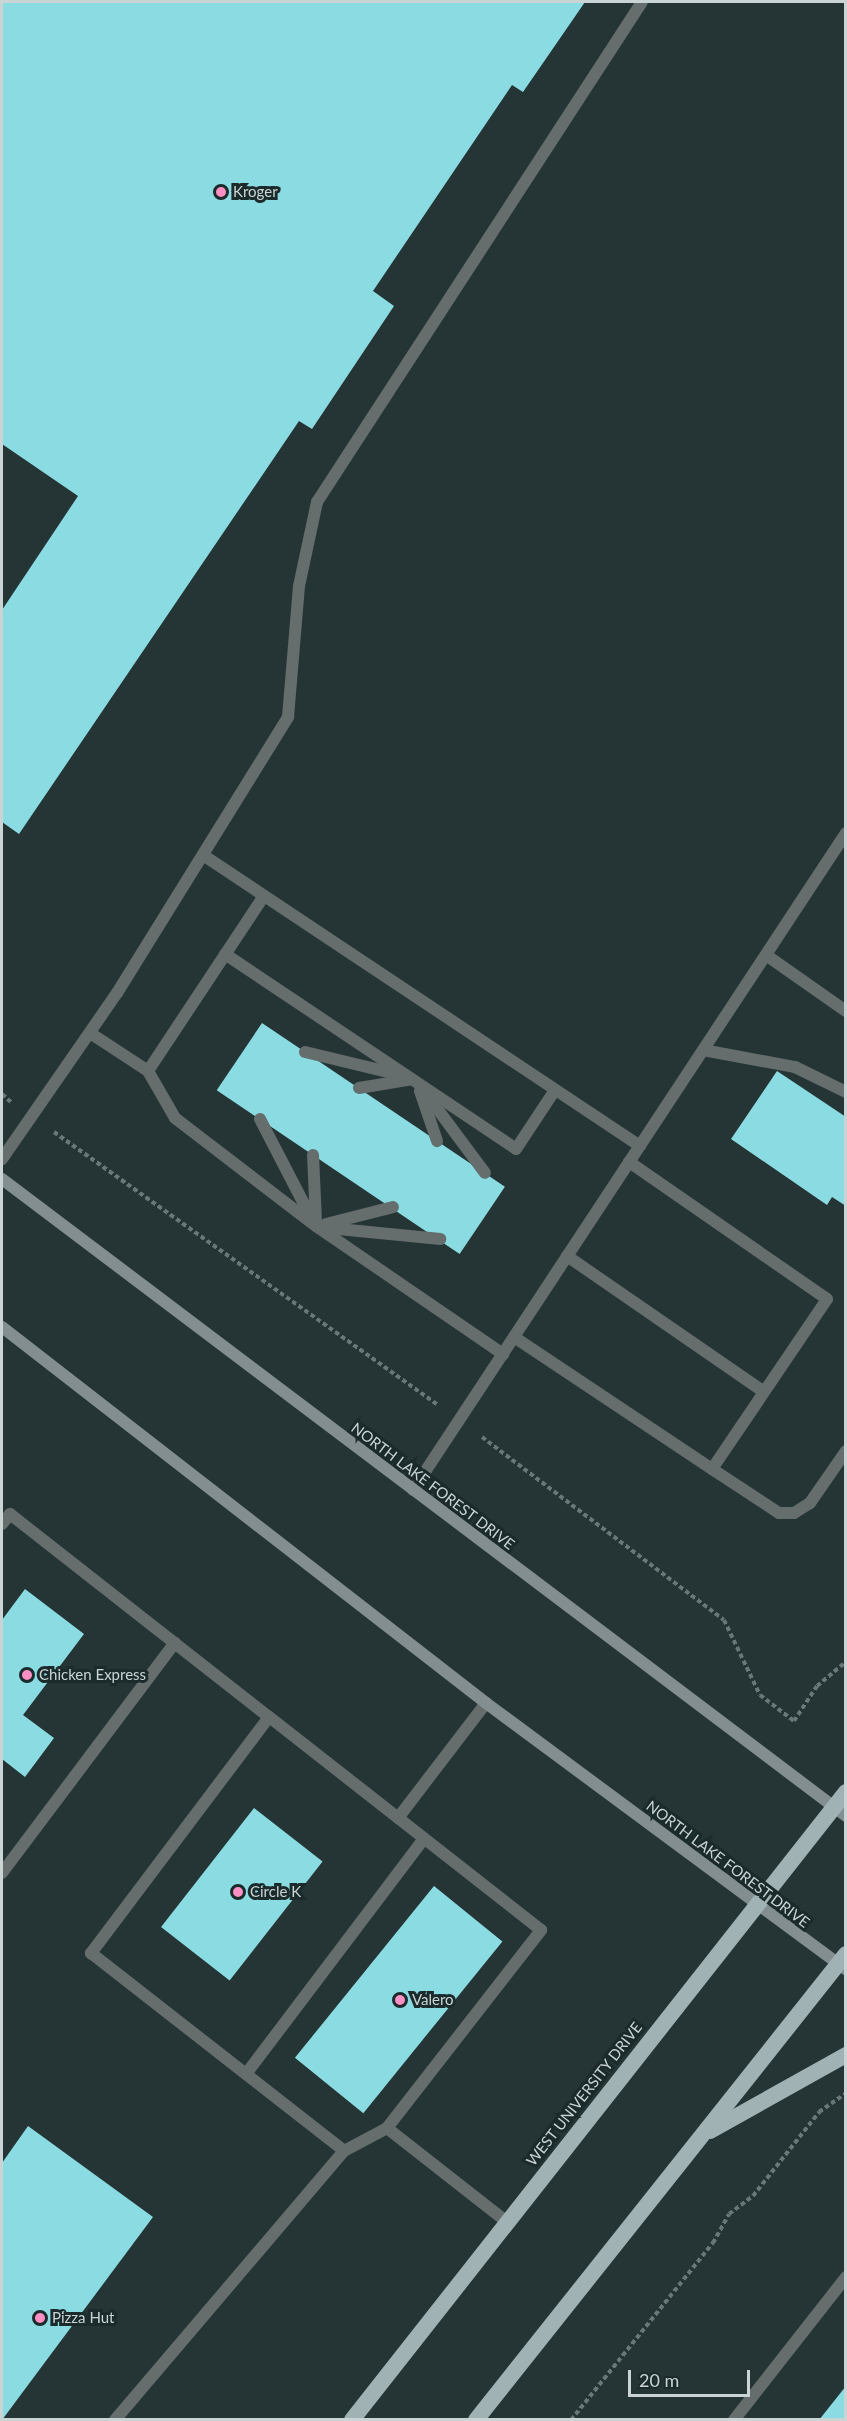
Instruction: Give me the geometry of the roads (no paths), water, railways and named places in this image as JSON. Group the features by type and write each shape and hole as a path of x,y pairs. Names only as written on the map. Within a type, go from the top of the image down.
{"highway":[{"name":"WEST UNIVERSITY DRIVE","path":"352,2420 757,1905 840,1812 846,1792"},
{"path":"476,2420 699,2138 843,1962"},
{"path":"699,2138 846,2055"}],"main road":[{"name":"NORTH LAKE FOREST DRIVE","path":"2,1179 840,1812"},
{"name":"NORTH LAKE FOREST DRIVE","path":"2,1327 486,1703 757,1905 843,1962"}],"lane":[{"path":"2,1159 90,1033 288,717 299,586 317,502 642,2"},
{"path":"413,1490 846,833"},
{"path":"203,855 640,1146"},
{"path":"148,1071 264,896"},
{"path":"225,954 415,1079 516,1149 555,1090"},
{"path":"766,956 846,1011"},
{"path":"90,1033 148,1071 174,1118 316,1226 503,1354"},
{"path":"703,1050 795,1067 846,1092"},
{"path":"305,1052 415,1079 485,1173"},
{"path":"359,1088 415,1079"},
{"path":"415,1079 437,1141"},
{"path":"260,1119 316,1226"},
{"path":"314,1155 316,1226"},
{"path":"629,1162 827,1299 712,1469"},
{"path":"316,1226 393,1207"},
{"path":"316,1226 440,1239"},
{"path":"567,1256 765,1392"},
{"path":"514,1337 779,1513 794,1513 810,1503 846,1451"},
{"path":"2,1524 6,1510 541,1930 387,2128 344,2151 116,2420"},
{"path":"2,1873 175,1643"},
{"path":"398,1818 486,1703"},
{"path":"269,1717 91,1953 344,2151"},
{"path":"246,2074 424,1839"},
{"path":"387,2128 507,2222"},
{"path":"734,2420 846,2277"}],"place":[{"name":"Kroger","path":"221,192"},
{"name":"Chicken Express","path":"27,1675"},
{"name":"Circle K","path":"238,1892"},
{"name":"Valero","path":"400,2000"},
{"name":"Pizza Hut","path":"40,2318"}]}
